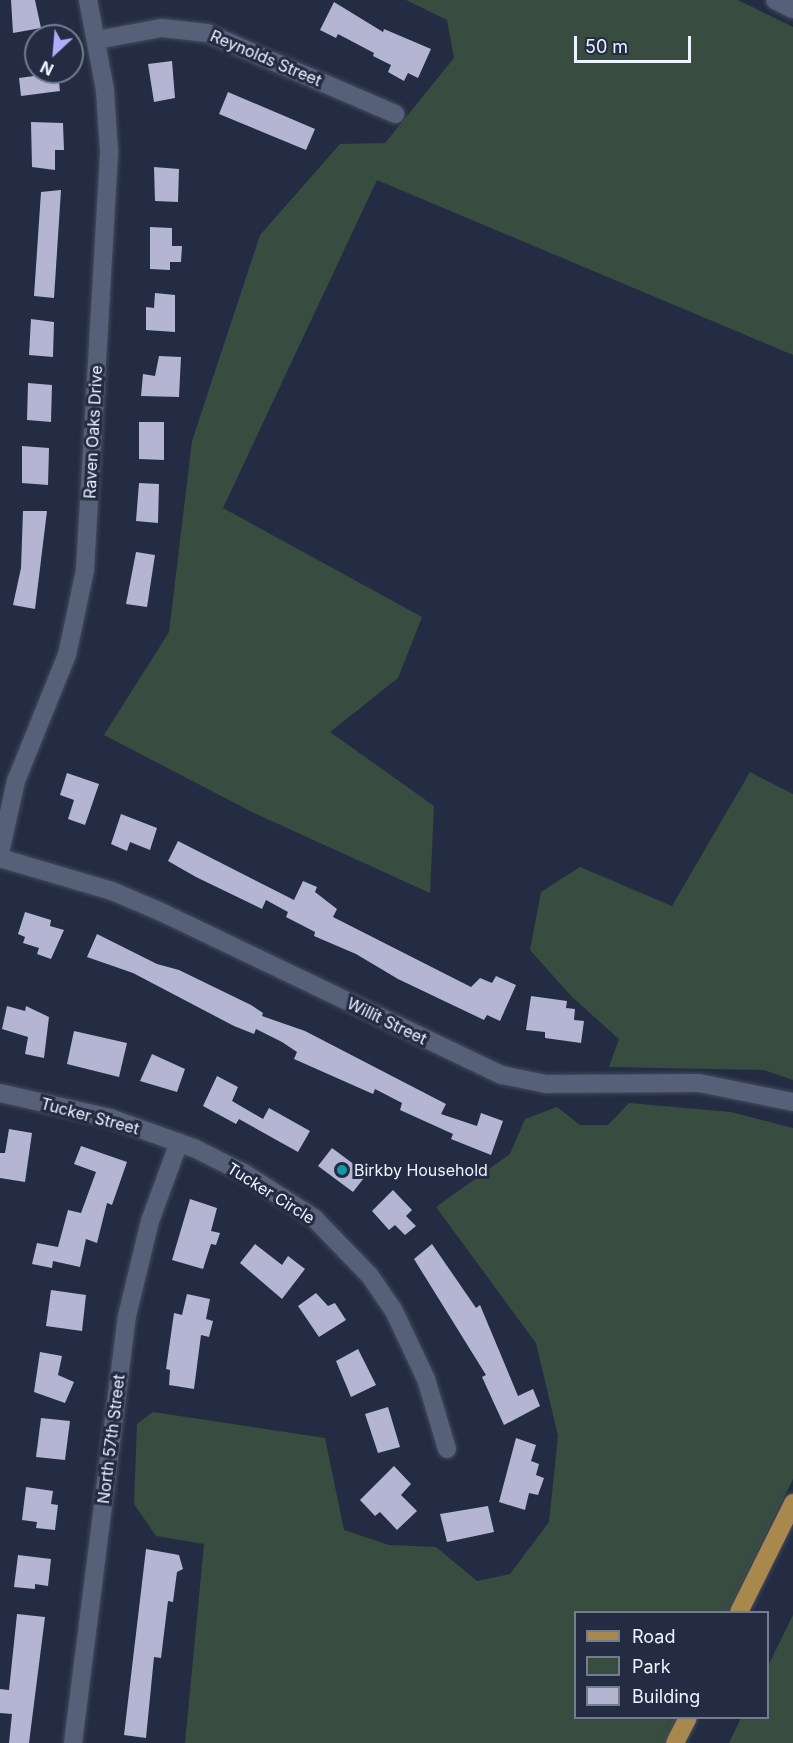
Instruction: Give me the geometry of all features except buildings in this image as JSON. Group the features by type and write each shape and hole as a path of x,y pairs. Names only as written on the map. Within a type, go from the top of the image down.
{"main road":[{"path":"739,1611 793,1503"},
{"path":"675,1743 687,1719"}],"street":[{"name":"Raven Oaks Drive","path":"0,853 16,782 67,655 85,570 109,151 97,40 88,0"},
{"path":"775,0 793,9"},
{"name":"Reynolds Street","path":"97,40 162,28 207,33 395,114"},
{"name":"Willit Street","path":"0,858 112,891 159,911 502,1075 546,1084 699,1083 793,1102"},
{"name":"Tucker Street","path":"0,1093 110,1118 178,1142"},
{"name":"Tucker Circle","path":"178,1142 244,1173 296,1205 337,1239 370,1276 394,1311 415,1352 447,1449"},
{"name":"North 57th Street","path":"73,1743 127,1316 150,1221 178,1142"}],"green space":[{"path":"406,0 738,0 793,27 793,355 377,180 223,508 422,617 398,678 330,732 434,806 430,893 252,812 104,735 169,632 192,441 260,235 340,144 385,143 454,58 447,20"},
{"path":"750,772 793,794 793,1080 764,1070 609,1067 619,1039 572,997 530,950 541,892 580,867 672,906"},
{"path":"629,1103 731,1112 793,1128 793,1479 728,1611 574,1611 574,1719 677,1719 665,1743 185,1743 204,1544 156,1536 134,1504 137,1424 153,1412 325,1438 344,1530 389,1545 436,1547 477,1581 510,1574 549,1522 558,1436 536,1343 436,1207 510,1154 525,1119 557,1107 580,1125 608,1125"},
{"path":"793,1615 793,1743 729,1743 741,1719 769,1719 769,1664"}],"place":[{"name":"Birkby Household","path":"342,1170"}]}
